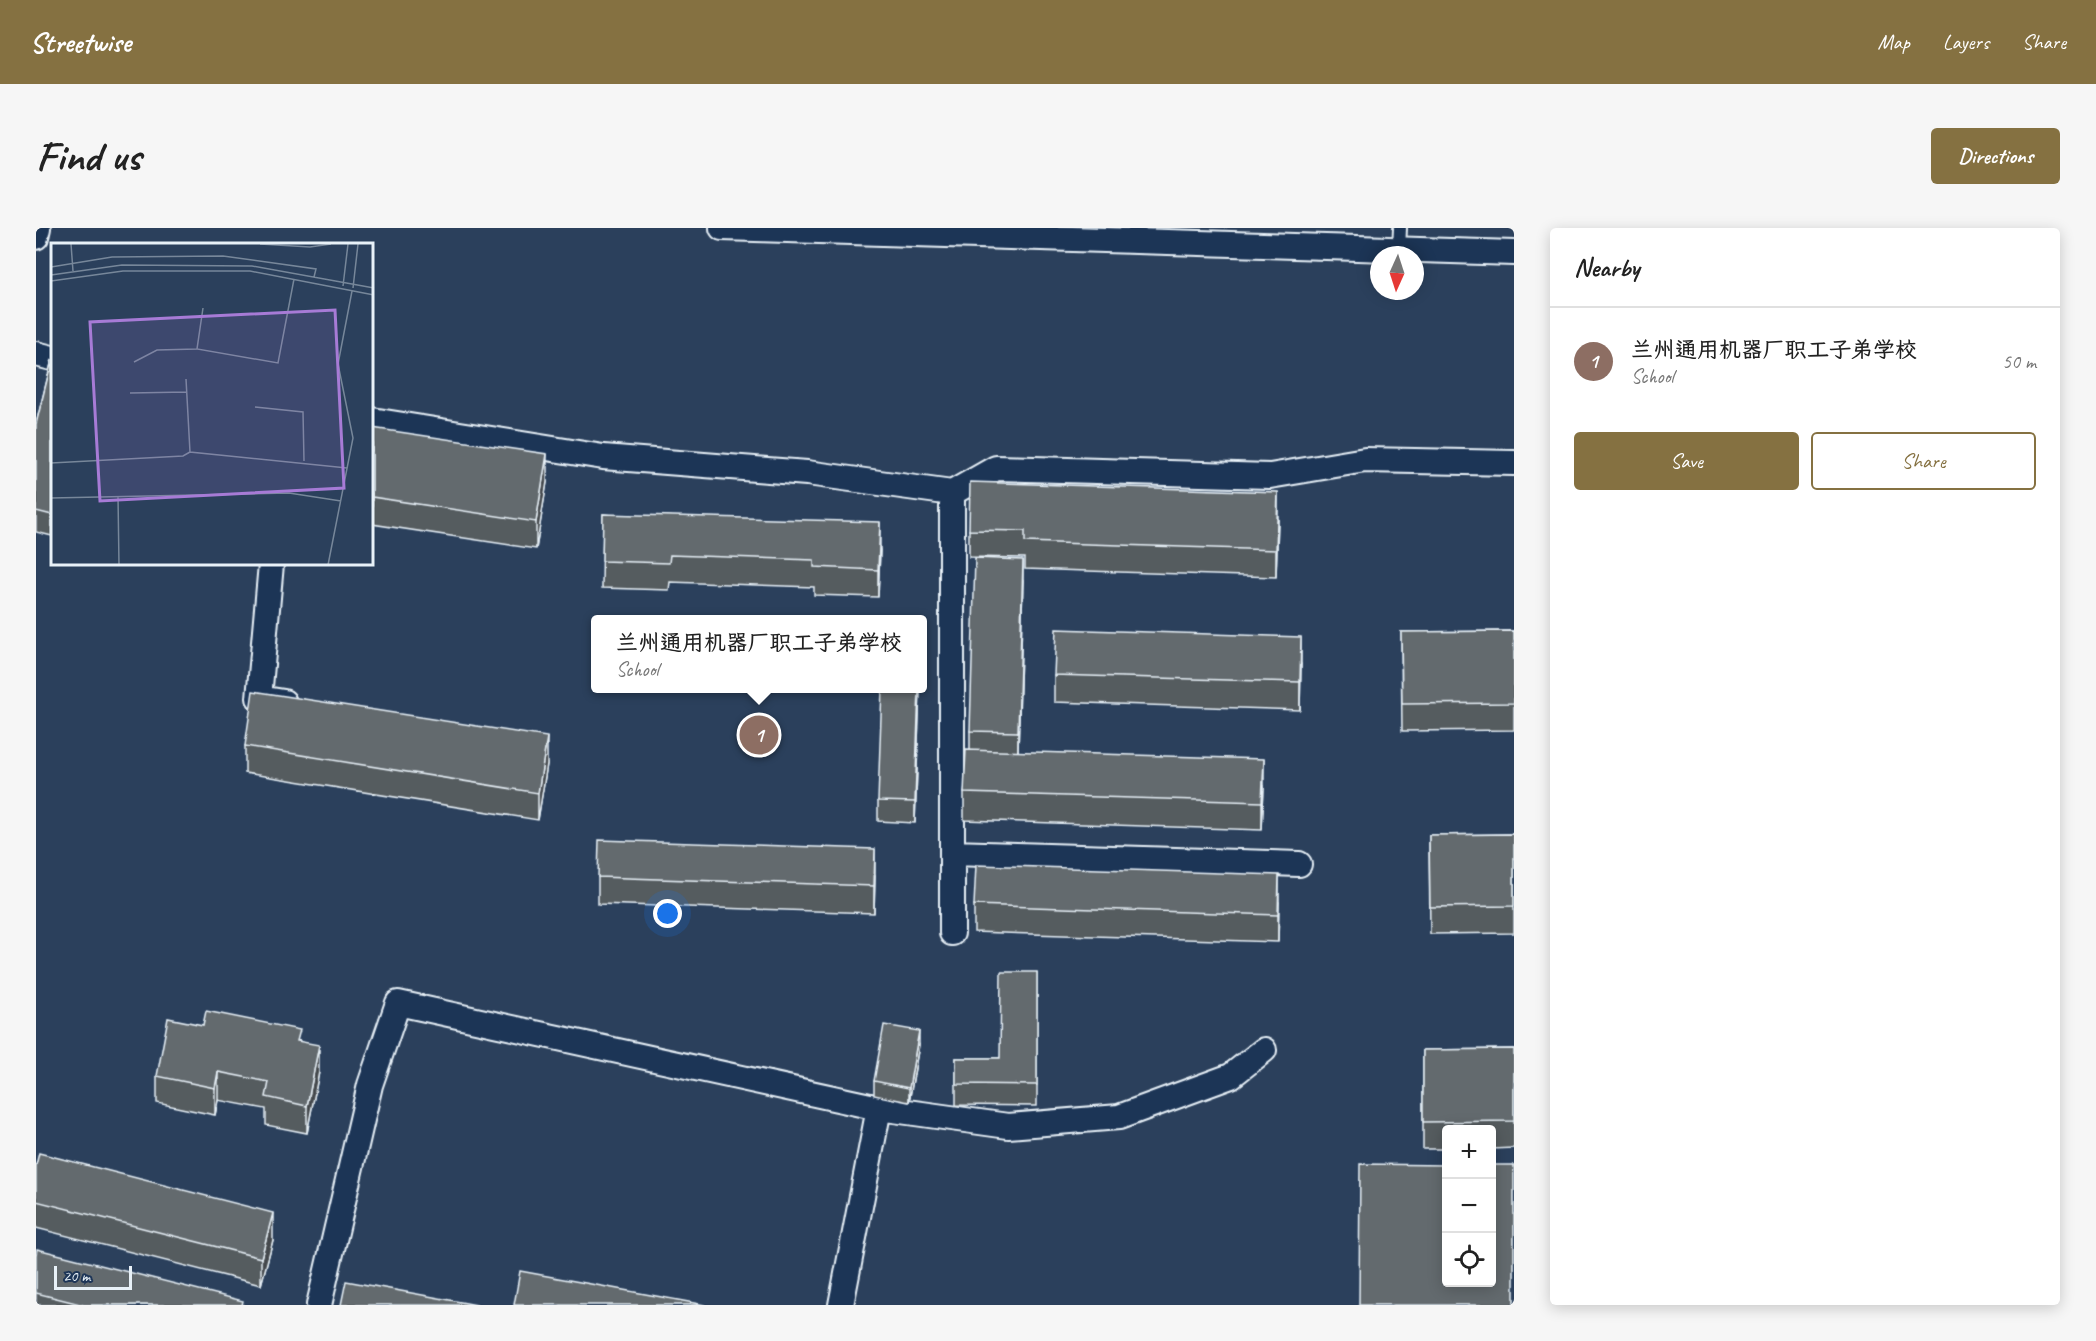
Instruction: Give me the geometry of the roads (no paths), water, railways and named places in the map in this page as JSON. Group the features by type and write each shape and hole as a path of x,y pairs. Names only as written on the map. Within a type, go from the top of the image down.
{"street":[{"path":"36,237 38,228"},
{"path":"722,228 1400,239 1514,253"},
{"path":"36,354 51,357"},
{"path":"374,420 603,457 807,473 952,493 996,468 1270,476 1365,460 1514,463"},
{"path":"952,493 952,933"},
{"path":"271,566 259,698 306,706"},
{"path":"952,853 1299,864"},
{"path":"319,1305 370,1085 398,1003 879,1108 1008,1126 1119,1117 1231,1076 1264,1050"},
{"path":"841,1305 879,1108"}],"place":[{"name":"兰州通用机器厂职工子弟学校","path":"759,735"}]}
